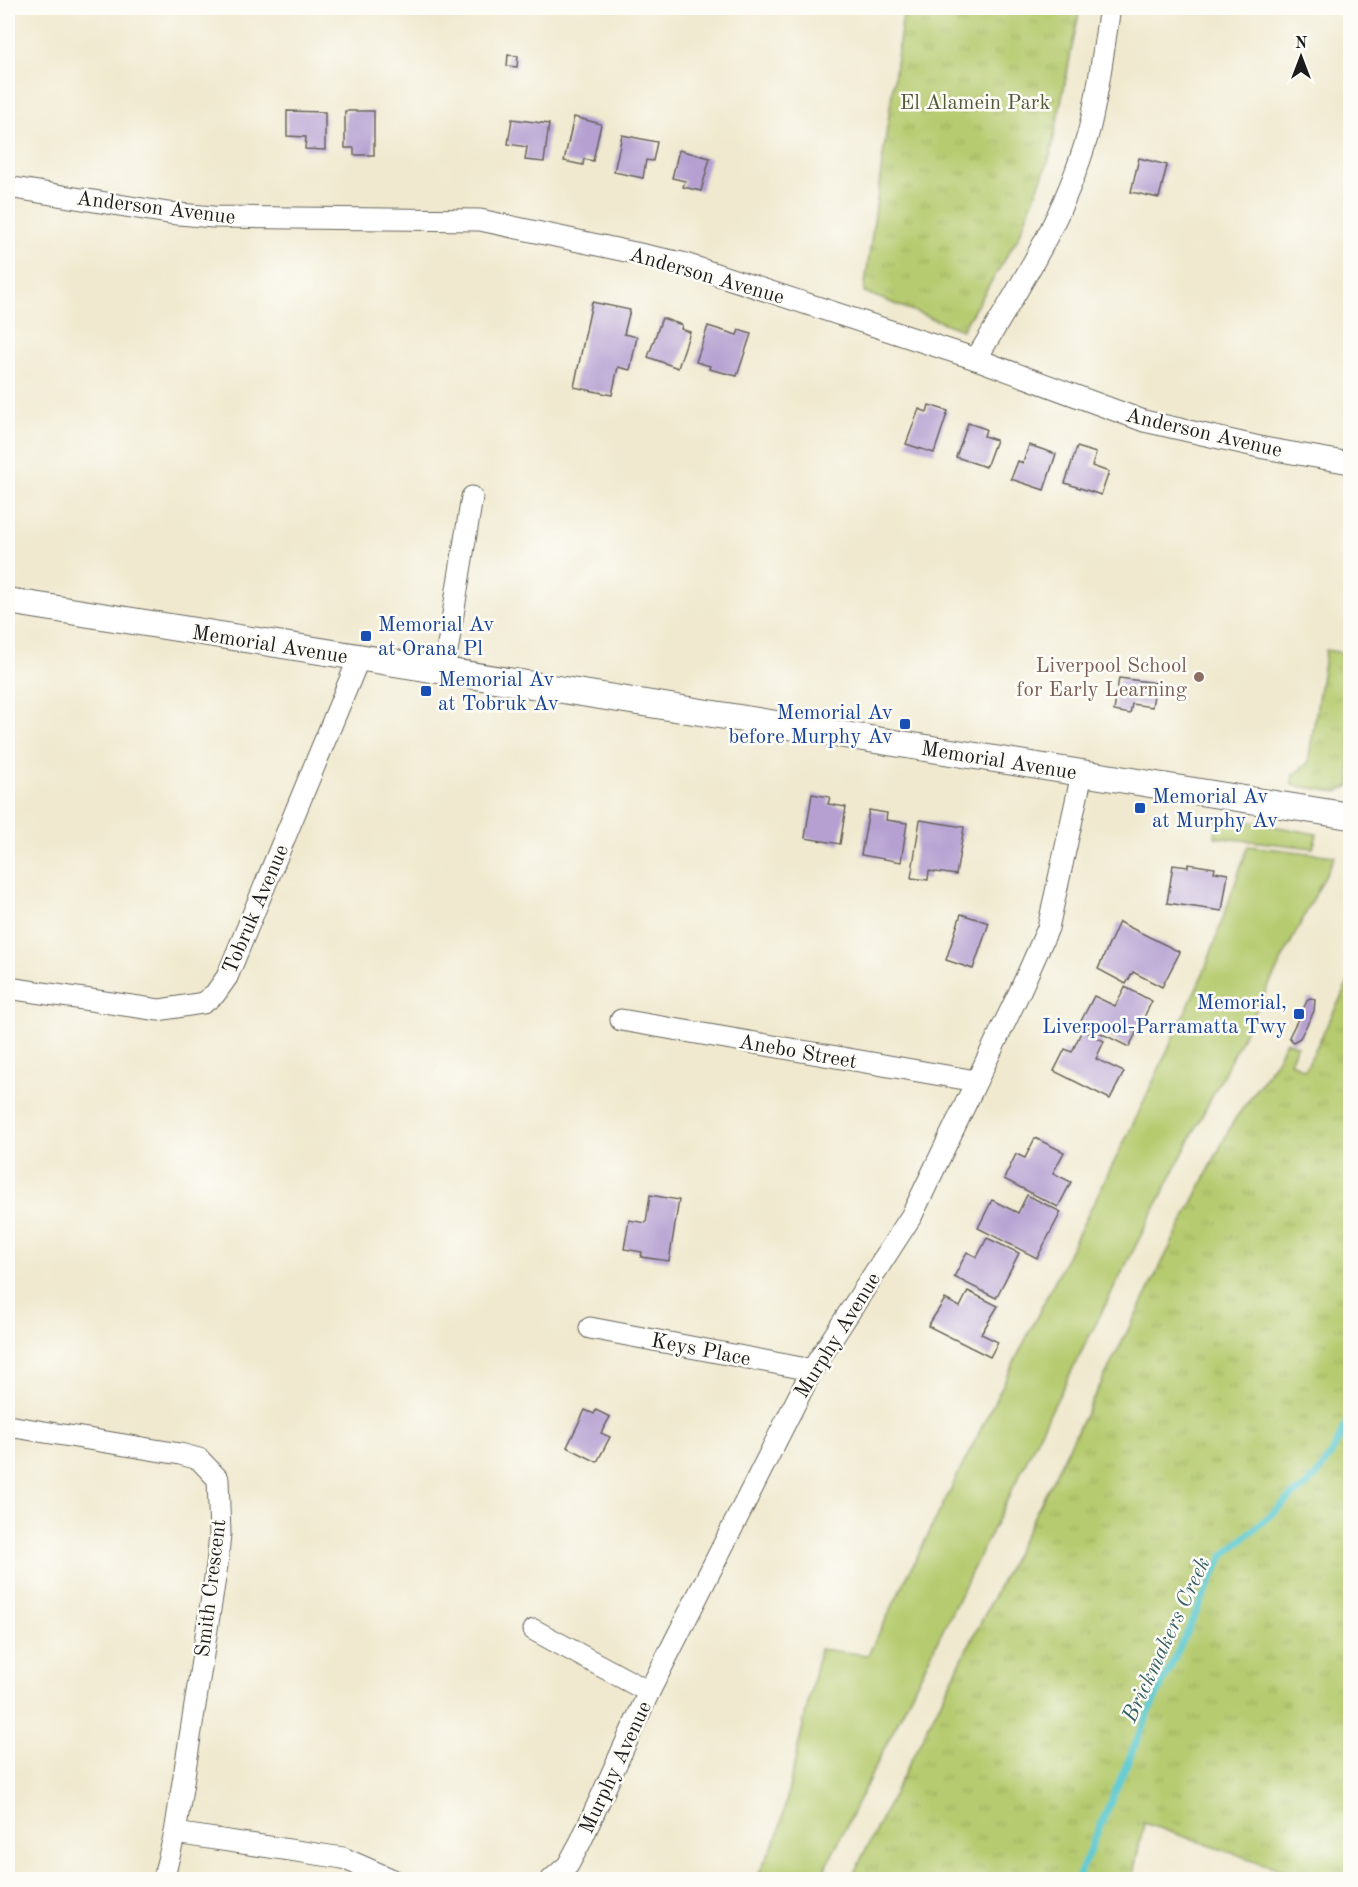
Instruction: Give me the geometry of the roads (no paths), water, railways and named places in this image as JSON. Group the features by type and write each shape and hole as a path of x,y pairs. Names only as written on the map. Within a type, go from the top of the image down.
{"street":[{"path":"976,359 1035,262 1055,223 1088,134 1110,8"},
{"name":"Anderson Avenue","path":"8,188 168,213 213,217 480,220 682,263 976,359 1144,421 1264,448 1350,462"},
{"path":"444,670 472,497"},
{"name":"Memorial Avenue","path":"8,601 1350,816"},
{"name":"Tobruk Avenue","path":"8,988 159,1010 203,1003 215,993 232,966 359,658"},
{"name":"Murphy Avenue","path":"551,1880 568,1865 581,1841 649,1692 812,1370 912,1215 1048,928 1082,774"},
{"name":"Anebo Street","path":"621,1020 976,1081"},
{"name":"Keys Place","path":"590,1328 812,1370"},
{"name":"Smith Crescent","path":"8,1426 180,1454 199,1460 218,1479 220,1534 217,1565 175,1833 163,1880"},
{"path":"534,1630 649,1692"},
{"path":"175,1833 343,1858 393,1880"}],"waterway":[{"name":"Brickmakers Creek","path":"1077,1880 1153,1703 1223,1556 1314,1479 1328,1460 1350,1417"}],"place":[{"name":"Memorial Av at Orana Pl","path":"366,636"},
{"name":"Liverpool School for Early Learning","path":"1199,677"},
{"name":"Memorial Av at Tobruk Av","path":"426,691"},
{"name":"Memorial Av before Murphy Av","path":"905,724"},
{"name":"Memorial Av at Murphy Av","path":"1140,808"},
{"name":"Memorial, Liverpool-Parramatta Twy","path":"1299,1014"}],"park label":[{"name":"El Alamein Park","path":"975,102"}]}
